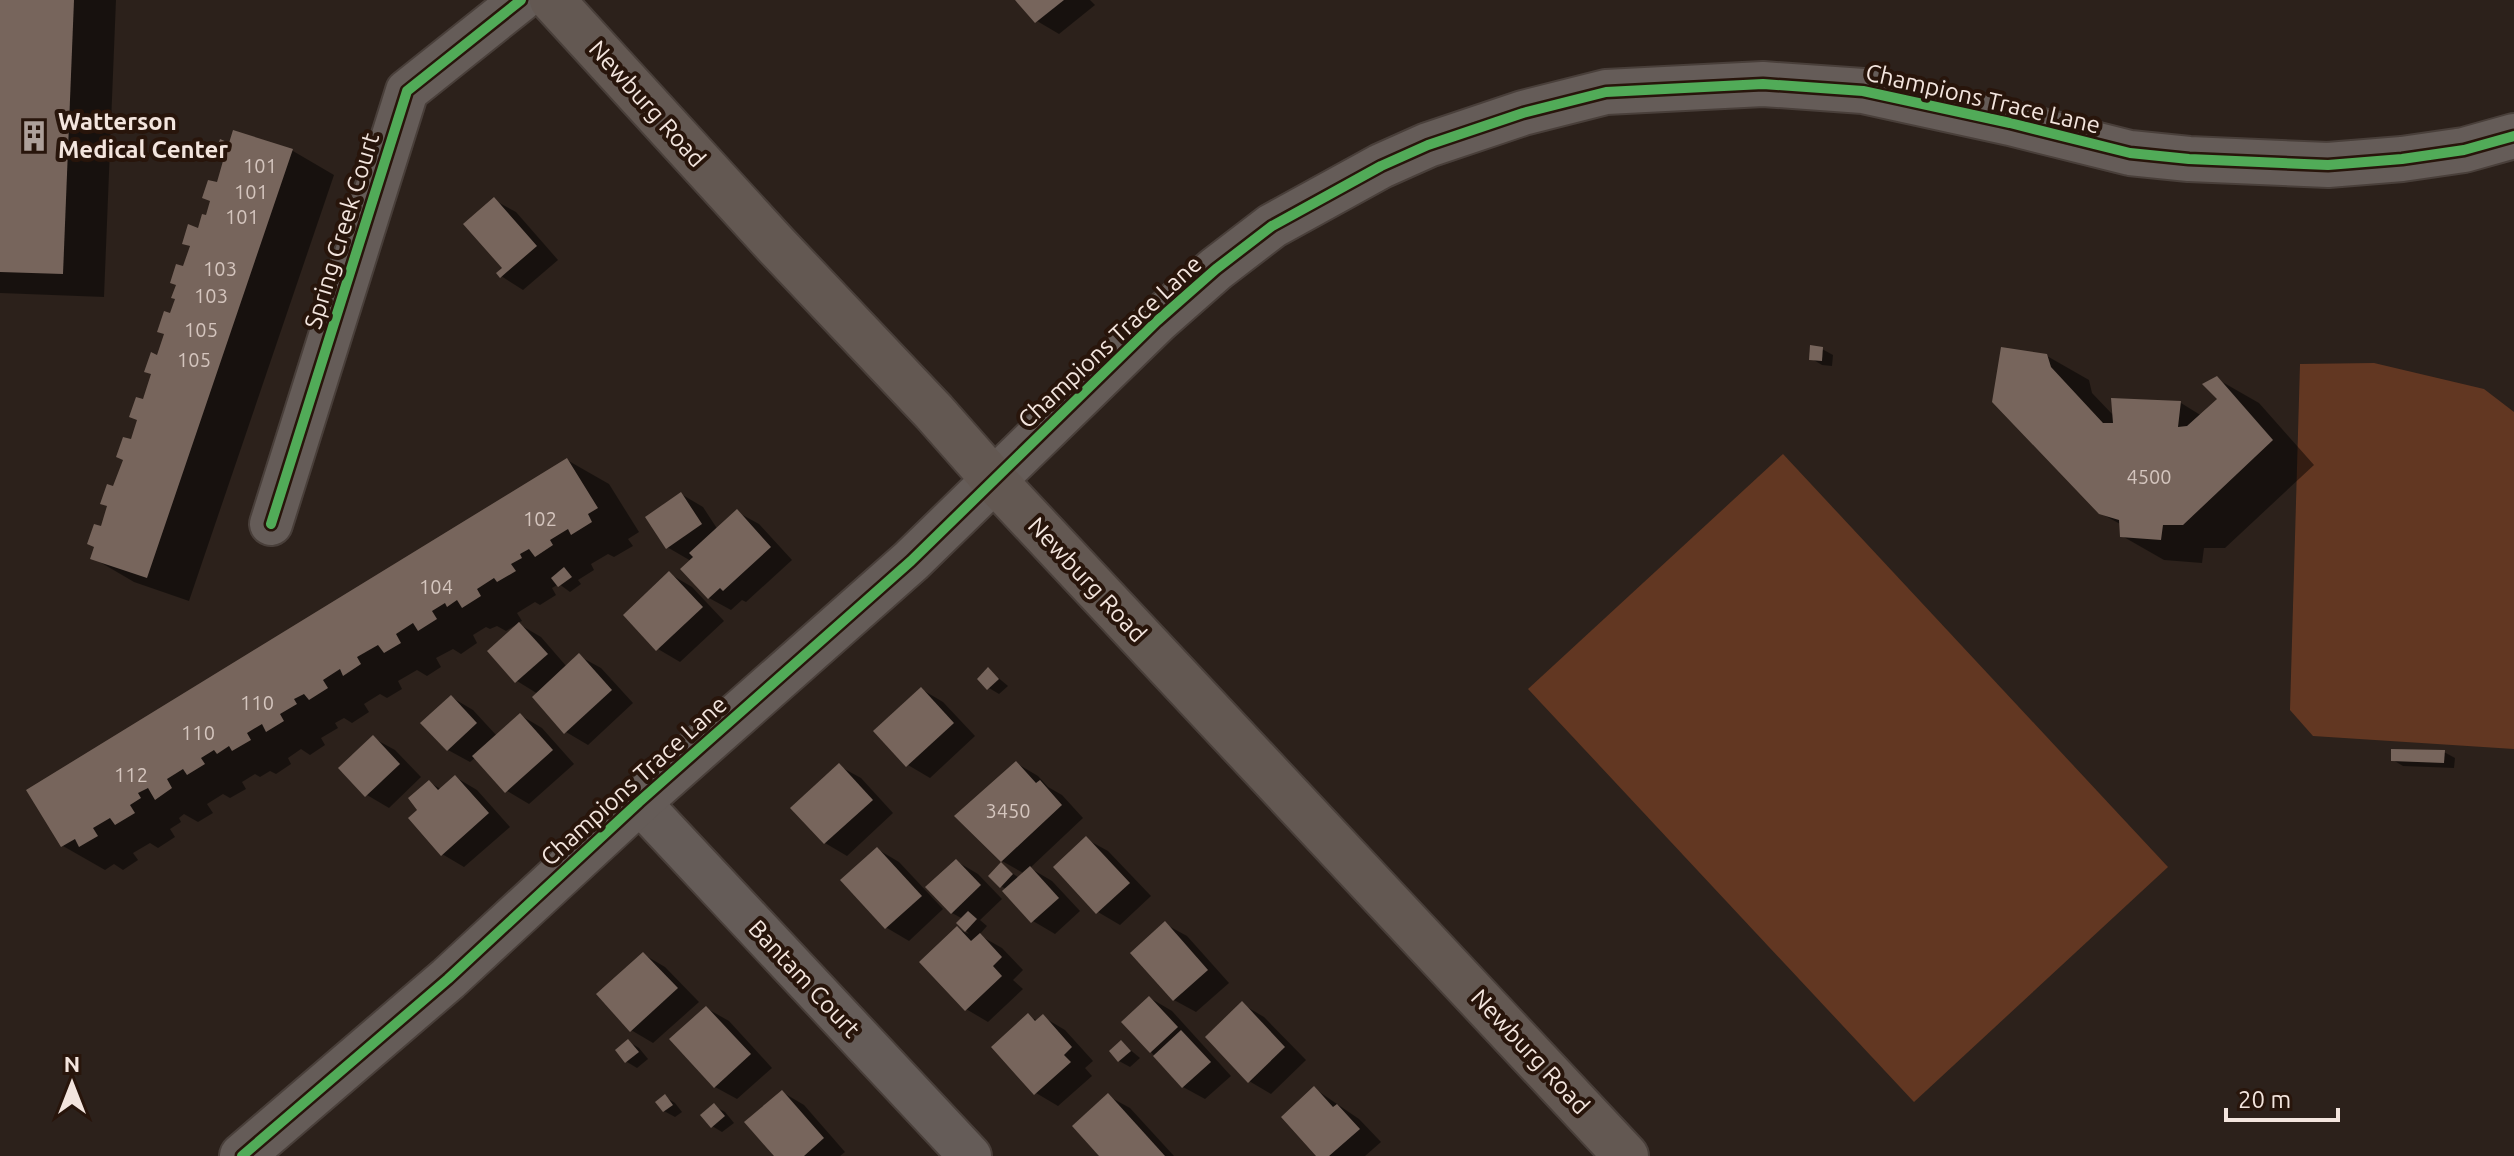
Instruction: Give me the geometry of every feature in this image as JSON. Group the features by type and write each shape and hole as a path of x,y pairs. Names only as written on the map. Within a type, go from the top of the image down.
{"main road":[{"name":"Newburg Road","path":"552,0 993,479 1626,1156"}],"street":[{"name":"Spring Creek Court","path":"271,524 407,91 521,0"},
{"name":"Champions Trace Lane","path":"242,1156 448,979 639,802 911,561 1157,321 1216,269 1272,226 1328,193 1428,145 1523,113 1606,92 1763,84 1863,91 2130,153 2189,159 2328,165 2464,150 2514,136"},
{"name":"Bantam Court","path":"639,802 970,1156"}],"shaded area":[{"path":"2374,363 2484,389 2514,412 2514,749 2313,736 2290,710 2300,364"},
{"path":"1783,454 2168,867 1914,1102 1528,689"}],"building":[{"name":"Watterson Medical Center","path":"0,0 74,0 63,274 0,272"},
{"path":"1015,0 1064,0 1035,23"},
{"path":"233,130 293,149 147,578 90,559 94,547 87,544 94,524 101,526 107,506 100,504 107,484 113,486 123,460 116,457 123,437 131,439 137,420 129,417 136,397 143,399 151,374 144,372 151,352 157,355 164,334 157,332 164,311 170,313 175,299 171,298 176,285 170,283 176,264 183,266 190,246 182,244 188,224 198,228 202,214 206,215 210,201 202,198 208,180 217,182 223,161 214,158 220,139 229,143"},
{"path":"494,197 537,246 500,278 496,273 502,268 463,224"},
{"path":"1810,345 1823,347 1822,361 1809,360"},
{"path":"2001,347 2047,354 2051,367 2103,423 2113,423 2111,398 2181,401 2178,427 2187,426 2217,399 2202,384 2217,376 2273,440 2183,525 2163,525 2161,540 2120,537 2119,520 2099,514 1992,402"},
{"path":"567,458 598,508 588,514 592,522 571,535 568,529 550,540 553,545 535,557 529,549 520,554 522,558 511,564 516,571 497,582 494,578 477,589 481,596 462,608 457,600 447,607 445,603 432,611 437,619 418,631 413,623 396,634 401,643 384,653 378,645 357,657 361,664 343,676 340,669 323,680 328,688 309,700 304,694 294,699 297,704 280,714 284,721 266,732 262,724 247,733 251,740 232,751 229,746 217,754 214,750 201,758 205,764 187,775 183,769 167,779 172,788 155,800 148,788 138,793 141,798 130,805 135,813 115,825 110,818 93,828 98,836 79,847 75,839 61,847 26,790"},
{"path":"681,492 702,524 666,549 645,517"},
{"path":"737,509 771,547 723,591 720,588 708,599 680,569 693,557 689,553"},
{"path":"564,567 572,577 558,587 551,578"},
{"path":"669,571 703,607 656,651 623,615"},
{"path":"519,622 548,654 515,683 487,651"},
{"path":"579,653 612,690 564,734 532,697"},
{"path":"988,667 999,679 987,690 977,679"},
{"path":"921,687 954,723 906,767 873,731"},
{"path":"451,695 477,723 447,751 420,723"},
{"path":"520,713 553,750 505,793 472,756"},
{"path":"373,735 400,764 365,797 338,768"},
{"path":"2391,749 2445,750 2444,763 2391,761"},
{"path":"1016,761 1036,783 1040,780 1062,805 1001,862 954,816"},
{"path":"839,763 873,800 824,844 790,808"},
{"path":"455,775 489,813 441,856 408,818 417,810 408,798 429,780 438,790"},
{"path":"1086,836 1130,883 1096,914 1053,867"},
{"path":"877,847 922,896 885,929 840,880"},
{"path":"956,859 981,885 951,914 925,887"},
{"path":"1001,862 1013,874 1000,888 988,876"},
{"path":"1030,866 1059,898 1031,923 1002,891"},
{"path":"968,911 977,919 965,932 956,923"},
{"path":"1165,921 1208,970 1173,1001 1130,953"},
{"path":"957,926 971,941 980,933 1002,957 993,966 1002,976 965,1011 919,962"},
{"path":"643,952 678,988 630,1032 596,994"},
{"path":"1149,996 1178,1027 1150,1053 1121,1022"},
{"path":"1242,1001 1285,1047 1248,1083 1205,1037"},
{"path":"706,1006 751,1054 714,1088 669,1039"},
{"path":"1028,1013 1035,1021 1043,1014 1072,1047 1064,1055 1071,1062 1034,1095 991,1047"},
{"path":"1181,1030 1211,1062 1182,1088 1153,1056"},
{"path":"628,1039 639,1052 625,1063 615,1050"},
{"path":"1121,1040 1131,1051 1118,1062 1109,1051"},
{"path":"1314,1086 1333,1107 1337,1104 1360,1129 1329,1156 1316,1156 1281,1117"},
{"path":"782,1090 824,1138 804,1156 774,1156 744,1122"},
{"path":"1108,1093 1165,1156 1099,1156 1072,1126"},
{"path":"665,1094 673,1105 663,1112 655,1102"},
{"path":"714,1103 725,1116 711,1128 700,1115"}],"cycle path":[{"path":"271,524 407,91 521,0"},
{"path":"242,1156 448,979 639,802 911,561 1157,321 1216,269 1272,226 1381,166 1428,145 1523,113 1606,92 1763,84 1863,91 2130,153 2189,159 2328,165 2464,150 2514,136"}],"place":[{"name":"Watterson Medical Center","path":"34,136"}]}
